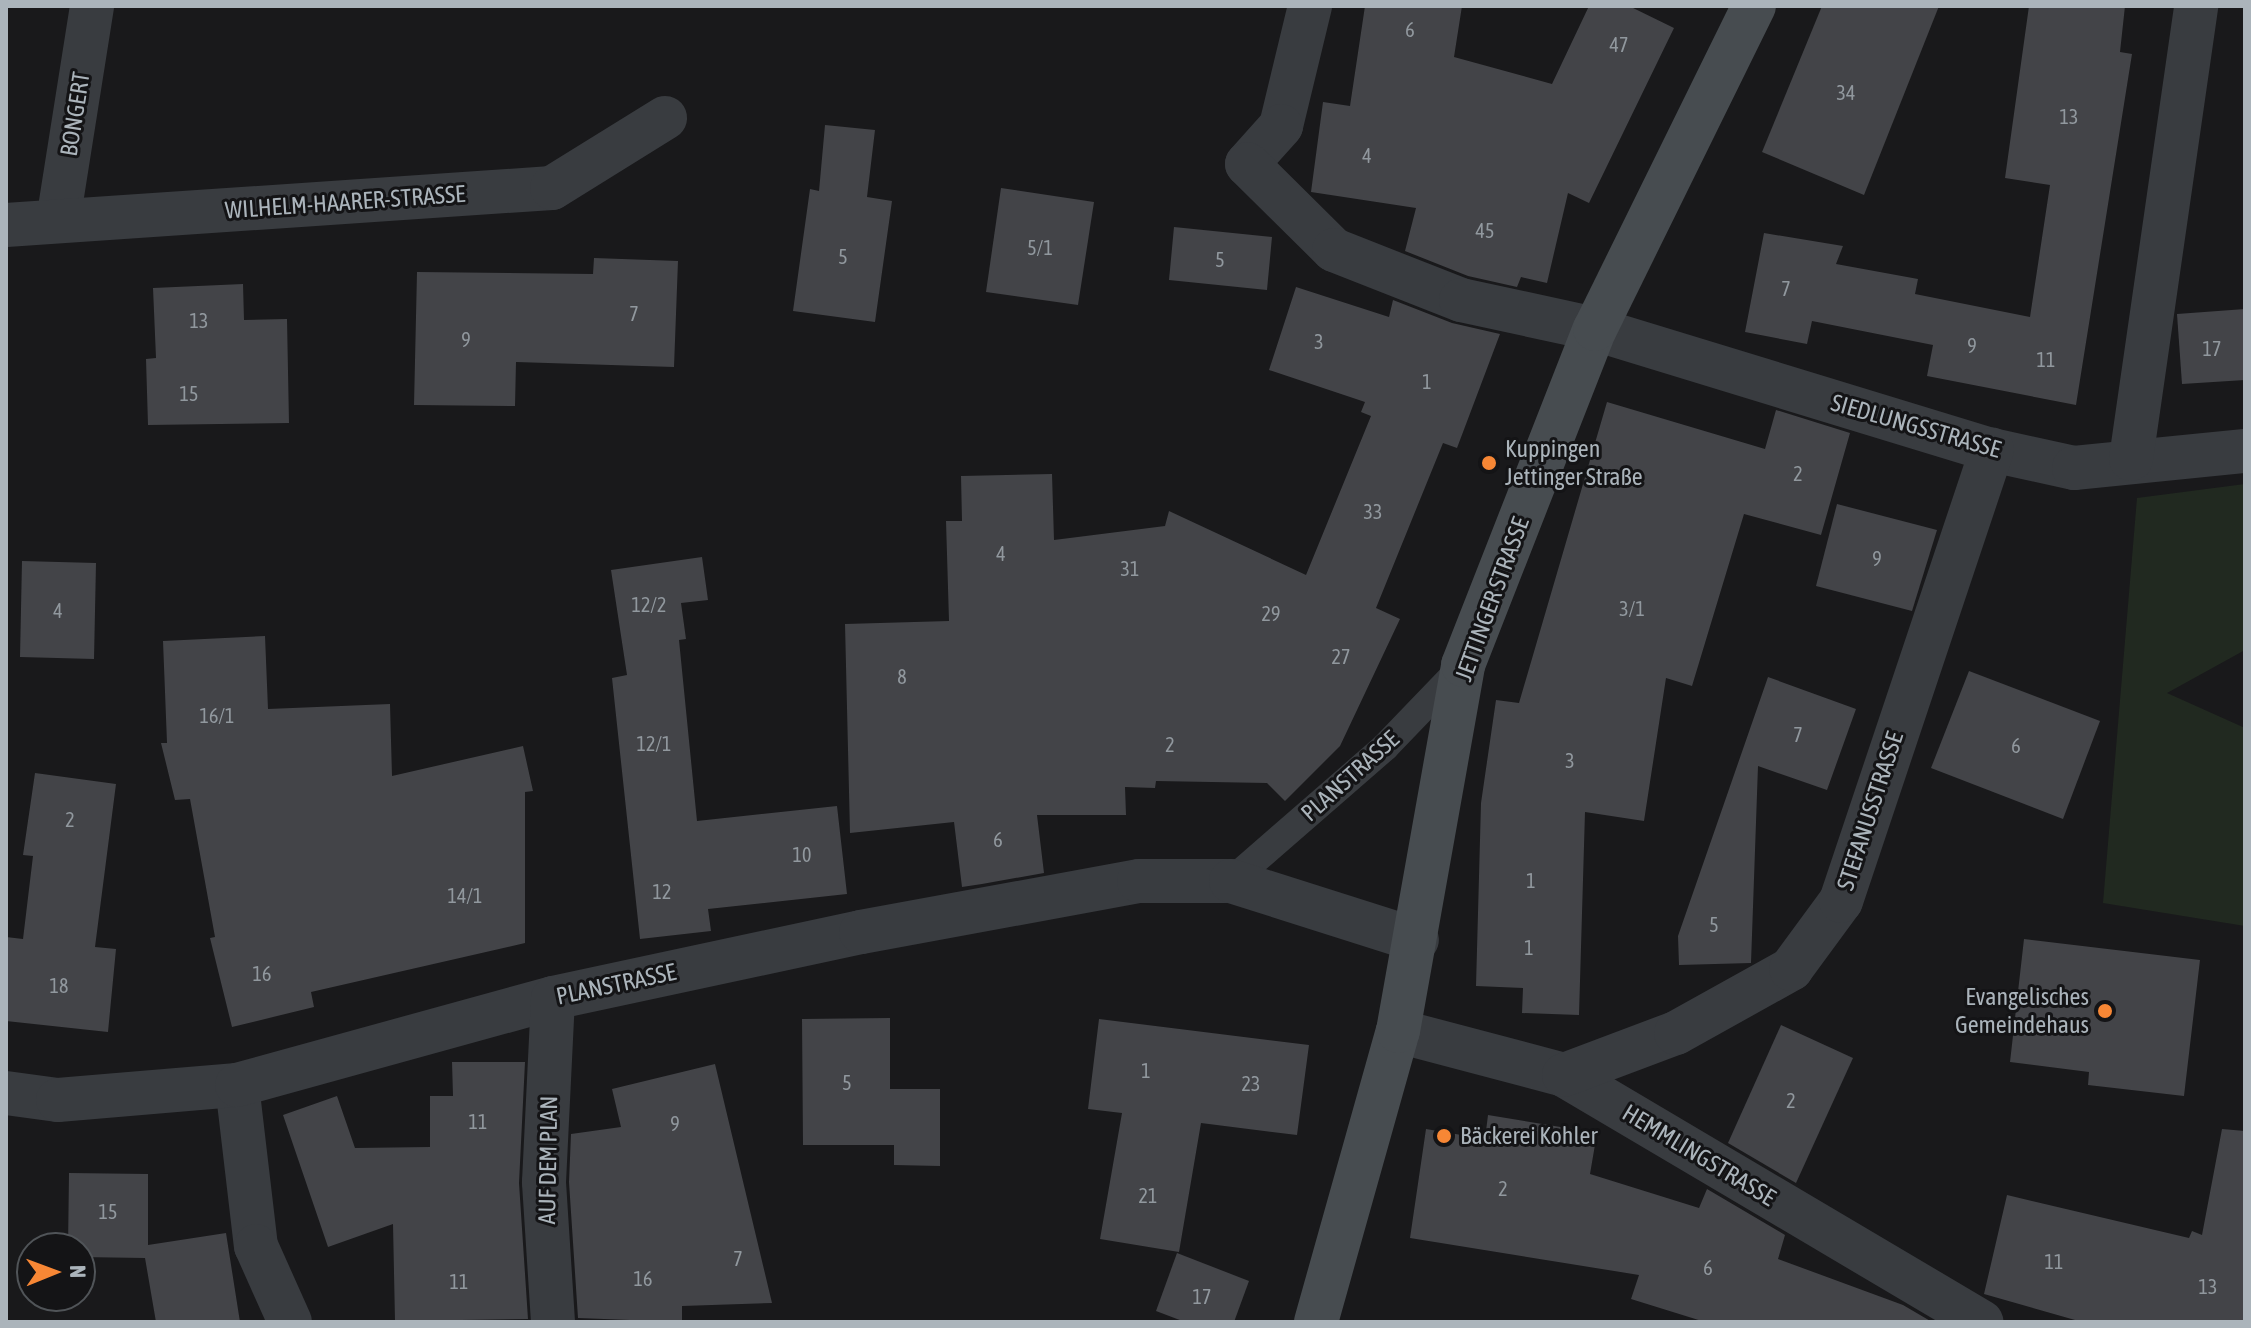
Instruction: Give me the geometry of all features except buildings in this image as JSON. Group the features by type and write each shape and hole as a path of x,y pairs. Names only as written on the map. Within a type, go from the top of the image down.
{"main road":[{"name":"JETTINGER STRASSE","path":"1316,1322 1398,1031 1417,940 1463,665 1595,329 1754,6"}],"street":[{"name":"BONGERT","path":"58,221 92,6"},
{"name":"SIEDLUNGSSTRASSE","path":"1310,6 1281,126 1247,164 1334,250 1461,300 1595,329 1992,450 2074,468 2131,459 2245,451"},
{"path":"2131,459 2196,6"},
{"name":"WILHELM-HAARER-STRASSE","path":"6,225 552,188 665,118"},
{"name":"STEFANUSSTRASSE","path":"1564,1075 1676,1033 1791,969 1841,901 1992,450"},
{"name":"PLANSTRASSE","path":"6,1093 58,1100 237,1085 553,998 861,932 1139,881 1231,881 1417,940"},
{"name":"AUF DEM PLAN","path":"553,998 544,1182 553,1322"},
{"name":"HEMMLINGSTRASSE","path":"1398,1031 1564,1075 1981,1322"},
{"path":"237,1085 256,1246 290,1322"}],"lane":[{"name":"PLANSTRASSE","path":"1231,881 1385,747 1463,665"}],"shaded area":[{"path":"2245,484 2245,650 2167,693 2245,728 2245,926 2103,903 2137,498"}],"place":[{"name":"Kuppingen Jettinger Straße","path":"1489,463"},
{"name":"Evangelisches Gemeindehaus","path":"2105,1011"},
{"name":"Bäckerei Kohler","path":"1444,1136"}]}
